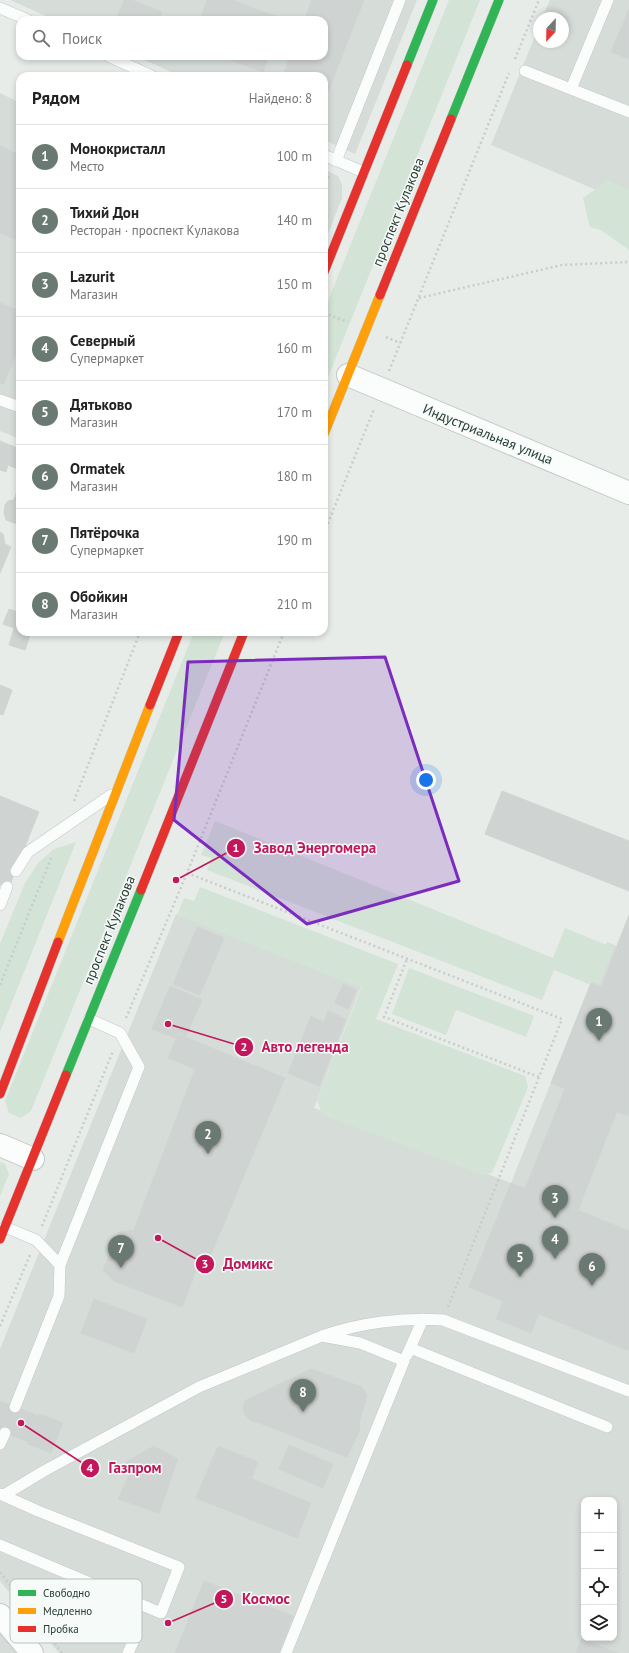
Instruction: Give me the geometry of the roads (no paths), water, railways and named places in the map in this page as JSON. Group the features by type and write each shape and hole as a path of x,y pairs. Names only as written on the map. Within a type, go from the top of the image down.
{"main road":[{"path":"328,262 433,0"},
{"name":"проспект Кулакова","path":"328,424 499,0"},
{"path":"0,1094 115,792 177,636"},
{"name":"проспект Кулакова","path":"0,1239 242,636"}],"street":[{"name":"Индустриальная улица","path":"348,375 629,493"},
{"path":"0,1145 33,1159"},
{"path":"0,1615 10,1627"},
{"path":"24,1643 32,1653"}],"lane":[{"path":"336,161 400,0"},
{"path":"571,89 608,0"},
{"path":"0,8 19,16"},
{"path":"117,60 143,72"},
{"path":"525,70 629,112"},
{"path":"328,157 363,172"},
{"path":"0,400 16,406"},
{"path":"16,871 28,852 115,792"},
{"path":"0,905 7,887"},
{"path":"15,1407 59,1296 60,1265 139,1067 120,1032 89,1019"},
{"path":"5,1227 36,1240 60,1265"},
{"path":"286,1653 404,1361 423,1319"},
{"path":"2,1494 199,1388 322,1336 338,1331 393,1321 423,1319 443,1320 629,1391"},
{"path":"322,1336 360,1343 404,1361"},
{"path":"410,1348 607,1427"},
{"path":"0,1444 5,1433"},
{"path":"2,1494 38,1511 179,1567 161,1613 142,1605"},
{"path":"0,1545 80,1579"},
{"path":"128,1653 133,1643"}],"place":[{"name":"Завод Энергомера","path":"176,880"},
{"name":"Авто легенда","path":"168,1024"},
{"name":"Монокристалл","path":"599,1041"},
{"name":"Тихий Дон","path":"208,1154"},
{"name":"Lazurit","path":"555,1218"},
{"name":"Домикс","path":"158,1238"},
{"name":"Северный","path":"555,1259"},
{"name":"Пятёрочка","path":"121,1268"},
{"name":"Дятьково","path":"520,1277"},
{"name":"Ormatek","path":"592,1286"},
{"name":"Обойкин","path":"303,1412"},
{"name":"Газпром","path":"21,1423"},
{"name":"Космос","path":"168,1623"}]}
